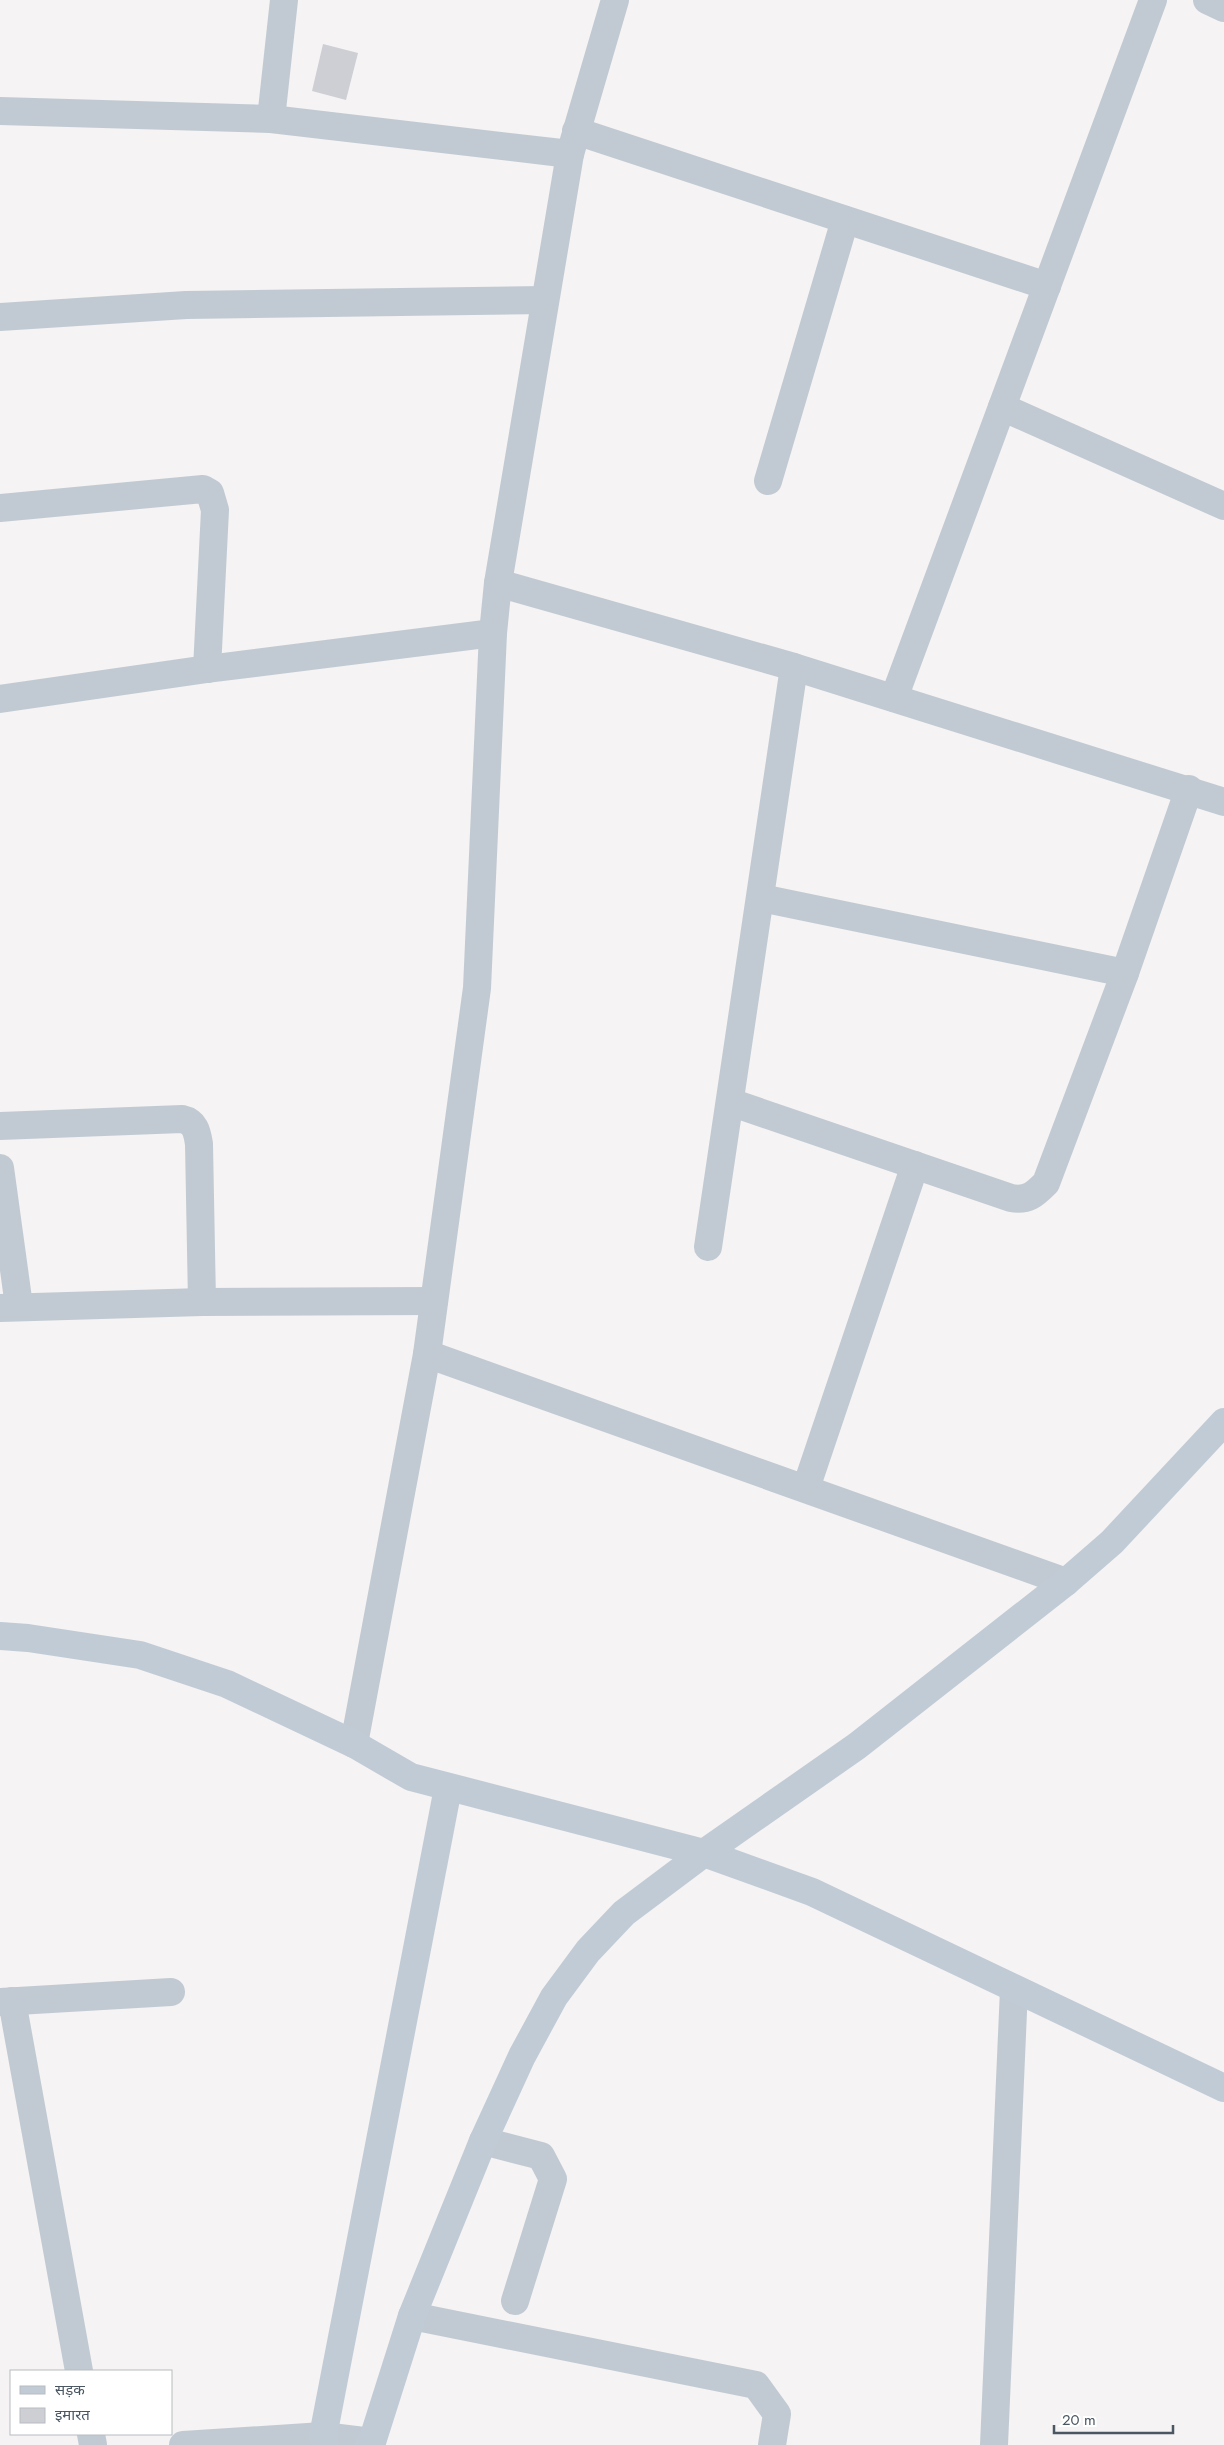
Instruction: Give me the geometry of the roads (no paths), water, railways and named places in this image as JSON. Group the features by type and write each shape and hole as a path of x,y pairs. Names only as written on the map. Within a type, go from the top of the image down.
{"street":[{"path":"271,120 284,0"},
{"path":"354,1744 427,1354 477,988 492,633 498,583 573,143 615,0"},
{"path":"894,698 1153,0"},
{"path":"1207,0 1224,8"},
{"path":"0,111 271,120 573,143 845,220 1047,286"},
{"path":"768,481 845,220"},
{"path":"0,316 186,306 545,300"},
{"path":"1002,407 1224,506"},
{"path":"0,508 203,489 210,493 215,510 207,668"},
{"path":"498,583 794,667 1188,789 1224,802"},
{"path":"0,699 207,668 492,633"},
{"path":"708,1247 794,667"},
{"path":"730,1102 1011,1198 1019,1200 1031,1197 1046,1183 1126,973 1188,789"},
{"path":"761,898 1126,973"},
{"path":"0,1126 182,1119 189,1121 196,1128 200,1144 202,1302"},
{"path":"806,1488 915,1165"},
{"path":"0,1168 9,1307 202,1302 434,1301"},
{"path":"427,1354 1066,1582"},
{"path":"183,2445 324,2440 370,2443 412,2316 483,2141 522,2056 554,1997 588,1951 624,1913 704,1853 856,1746 1066,1582 1112,1542 1224,1422"},
{"path":"0,1636 28,1638 140,1656 227,1684 354,1744 410,1777 704,1853 812,1892 1014,1990 1224,2088"},
{"path":"324,2440 448,1788"},
{"path":"994,2445 1014,1990"},
{"path":"79,2370 6,2002 171,1992"},
{"path":"483,2141 541,2156 553,2179 515,2301"},
{"path":"412,2316 756,2385 777,2414 772,2445"}]}
